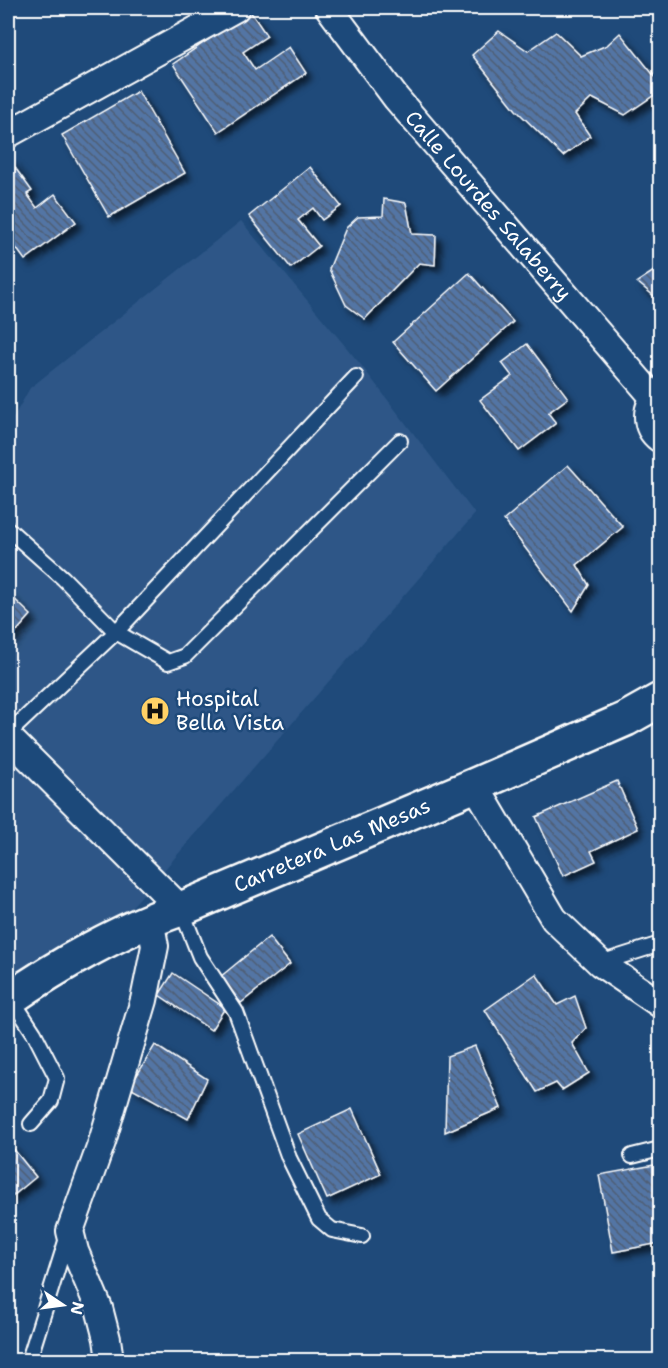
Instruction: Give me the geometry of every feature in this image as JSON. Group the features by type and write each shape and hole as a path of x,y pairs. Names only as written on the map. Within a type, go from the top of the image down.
{"street":[{"path":"8,134 236,8"},
{"name":"Calle Lourdes Salaberry","path":"328,8 396,98 657,396 647,415 652,432 660,439"},
{"name":"Carretera Las Mesas","path":"9,999 42,976 150,919 181,909 475,785 626,719 660,700"},
{"path":"8,736 181,909"},
{"path":"475,785 554,919 600,963 660,1004"},
{"path":"110,1360 99,1308 75,1251 70,1231 102,1142 144,1000 155,946 150,919"}],"lane":[{"path":"8,736 116,632 356,377"},
{"path":"8,530 63,578 116,632 168,662 185,656 400,441"},
{"path":"181,909 200,957 236,1012 289,1158 319,1219 332,1230 362,1236"},
{"path":"600,963 660,945"},
{"path":"9,999 34,1033 57,1078 51,1101 31,1124"},
{"path":"632,1156 660,1149"},
{"path":"29,1360 70,1231"}],"shaded area":[{"name":"Hospital Bella Vista","path":"241,221 361,365 475,514 130,909 8,982 8,427 30,388"}],"building":[{"path":"250,11 267,36 243,52 255,70 289,47 306,73 218,132 173,64"},
{"path":"499,31 528,51 556,32 581,56 607,45 620,33 660,83 660,91 625,115 592,98 575,114 590,136 563,156 516,110 472,55"},
{"path":"138,91 185,173 109,217 62,135"},
{"path":"8,158 32,191 27,194 37,208 55,194 76,222 25,260 8,237"},
{"path":"310,167 341,206 322,220 313,208 298,220 319,246 291,268 249,216"},
{"path":"384,199 406,203 412,234 436,235 435,265 419,263 365,319 346,305 329,269 346,228 358,217 383,216"},
{"path":"660,267 660,301 637,282"},
{"path":"469,273 513,322 436,391 393,342"},
{"path":"527,344 568,398 548,413 556,423 519,451 480,400 512,376 502,363"},
{"path":"568,465 623,527 577,565 589,585 573,611 504,520"},
{"path":"8,593 31,615 8,641"},
{"path":"617,781 638,829 591,851 596,861 563,876 536,817"},
{"path":"269,937 290,964 241,1003 220,977"},
{"path":"173,973 225,1008 211,1030 159,995"},
{"path":"536,974 557,1005 575,996 586,1028 572,1043 589,1073 562,1090 556,1083 537,1092 485,1010"},
{"path":"155,1045 207,1079 188,1119 130,1087"},
{"path":"475,1046 501,1108 445,1132 447,1056"},
{"path":"352,1109 381,1174 327,1199 298,1134"},
{"path":"8,1142 36,1177 8,1200"},
{"path":"660,1164 660,1243 613,1252 599,1175"}],"place":[{"name":"Hospital Bella Vista","path":"155,711"}]}
